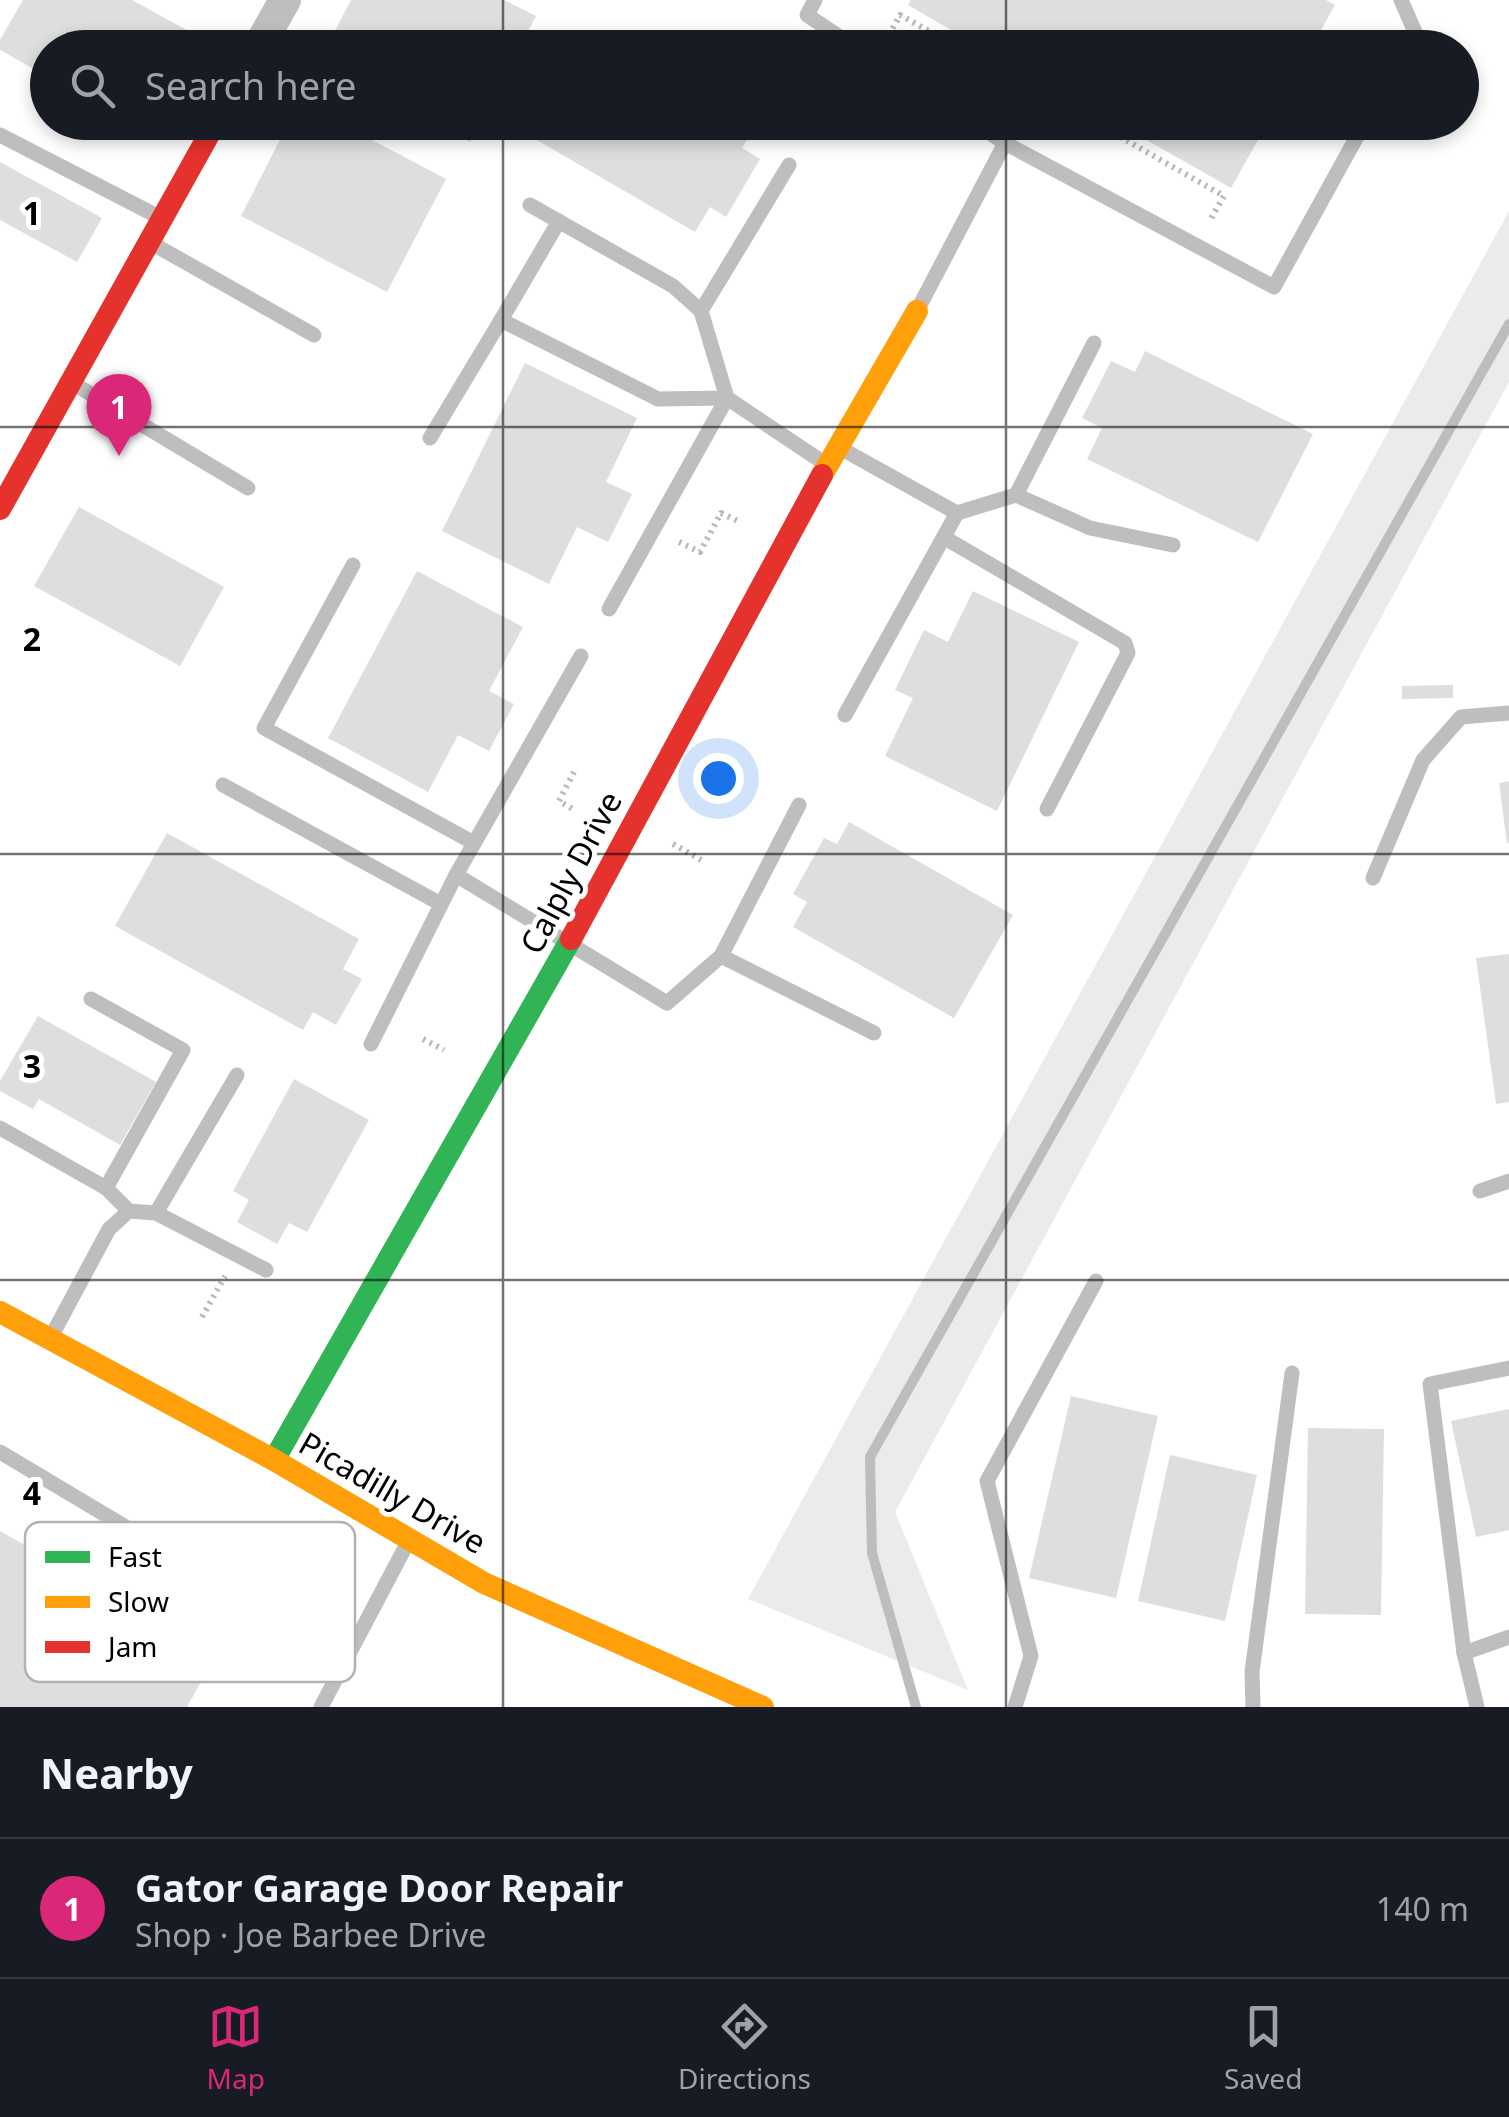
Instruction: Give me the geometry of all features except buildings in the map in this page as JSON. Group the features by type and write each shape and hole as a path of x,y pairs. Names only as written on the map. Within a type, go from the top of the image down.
{"street":[{"path":"268,30 285,0"},
{"path":"0,509 206,140"},
{"name":"Calply Drive","path":"274,1460 569,943 833,456 917,311"},
{"name":"Picadilly Drive","path":"0,1312 274,1460 484,1583 763,1707"}],"lane":[{"path":"815,0 807,15 829,30"},
{"path":"1401,0 1414,30"},
{"path":"0,136 162,219"},
{"path":"1001,140 1274,287 1355,140"},
{"path":"917,311 1005,143"},
{"path":"701,311 789,165"},
{"path":"530,204 672,286 701,311 728,398 609,608"},
{"path":"430,438 560,221"},
{"path":"149,242 314,335"},
{"path":"501,320 658,400 728,398 833,456 957,513 1016,495 1090,528 1173,545"},
{"path":"1016,495 1094,343"},
{"path":"71,382 248,488"},
{"path":"845,715 957,513"},
{"path":"945,538 1125,643 1128,654 1047,810"},
{"path":"352,565 264,728 474,843"},
{"path":"371,1044 456,876 581,656"},
{"path":"1373,878 1422,760 1460,717 1509,713"},
{"path":"223,785 441,904"},
{"path":"456,876 667,1003 721,956 799,804"},
{"path":"721,956 874,1033"},
{"path":"91,999 183,1050 106,1188"},
{"path":"156,1213 237,1075"},
{"path":"0,1128 106,1188 129,1211 156,1213 266,1270"},
{"path":"1480,1191 1509,1182"},
{"path":"49,1340 109,1229 129,1211"},
{"path":"1015,1707 1031,1656 987,1481 1096,1281"},
{"path":"1477,1707 1464,1652 1430,1384 1509,1368"},
{"path":"1253,1707 1252,1672 1292,1373"},
{"path":"0,1452 117,1522"},
{"path":"355,1642 408,1540"},
{"path":"1464,1652 1509,1637"},
{"path":"321,1707 334,1682"}],"path":[{"path":"892,30 900,15 927,30"},
{"path":"1126,140 1224,196 1209,222"},
{"path":"678,542 700,552 721,513 740,522"},
{"path":"574,772 558,801 576,811"},
{"path":"674,844 701,860"},
{"path":"423,1039 444,1050"},
{"path":"202,1317 224,1276"}],"shaded area":[{"path":"1509,211 1509,382 895,1512 968,1690 748,1599"}],"waterway":[{"path":"916,1707 872,1553 870,1457 1509,324"}],"traffic: fast":[{"path":"274,1460 571,939"}],"traffic: slow":[{"path":"822,475 917,311"},
{"path":"0,1312 274,1460 484,1583 763,1707"}],"traffic: jam":[{"path":"0,509 206,140"},
{"path":"571,939 822,475"}],"place":[{"name":"Gator Garage Door Repair","path":"119,456"}]}
